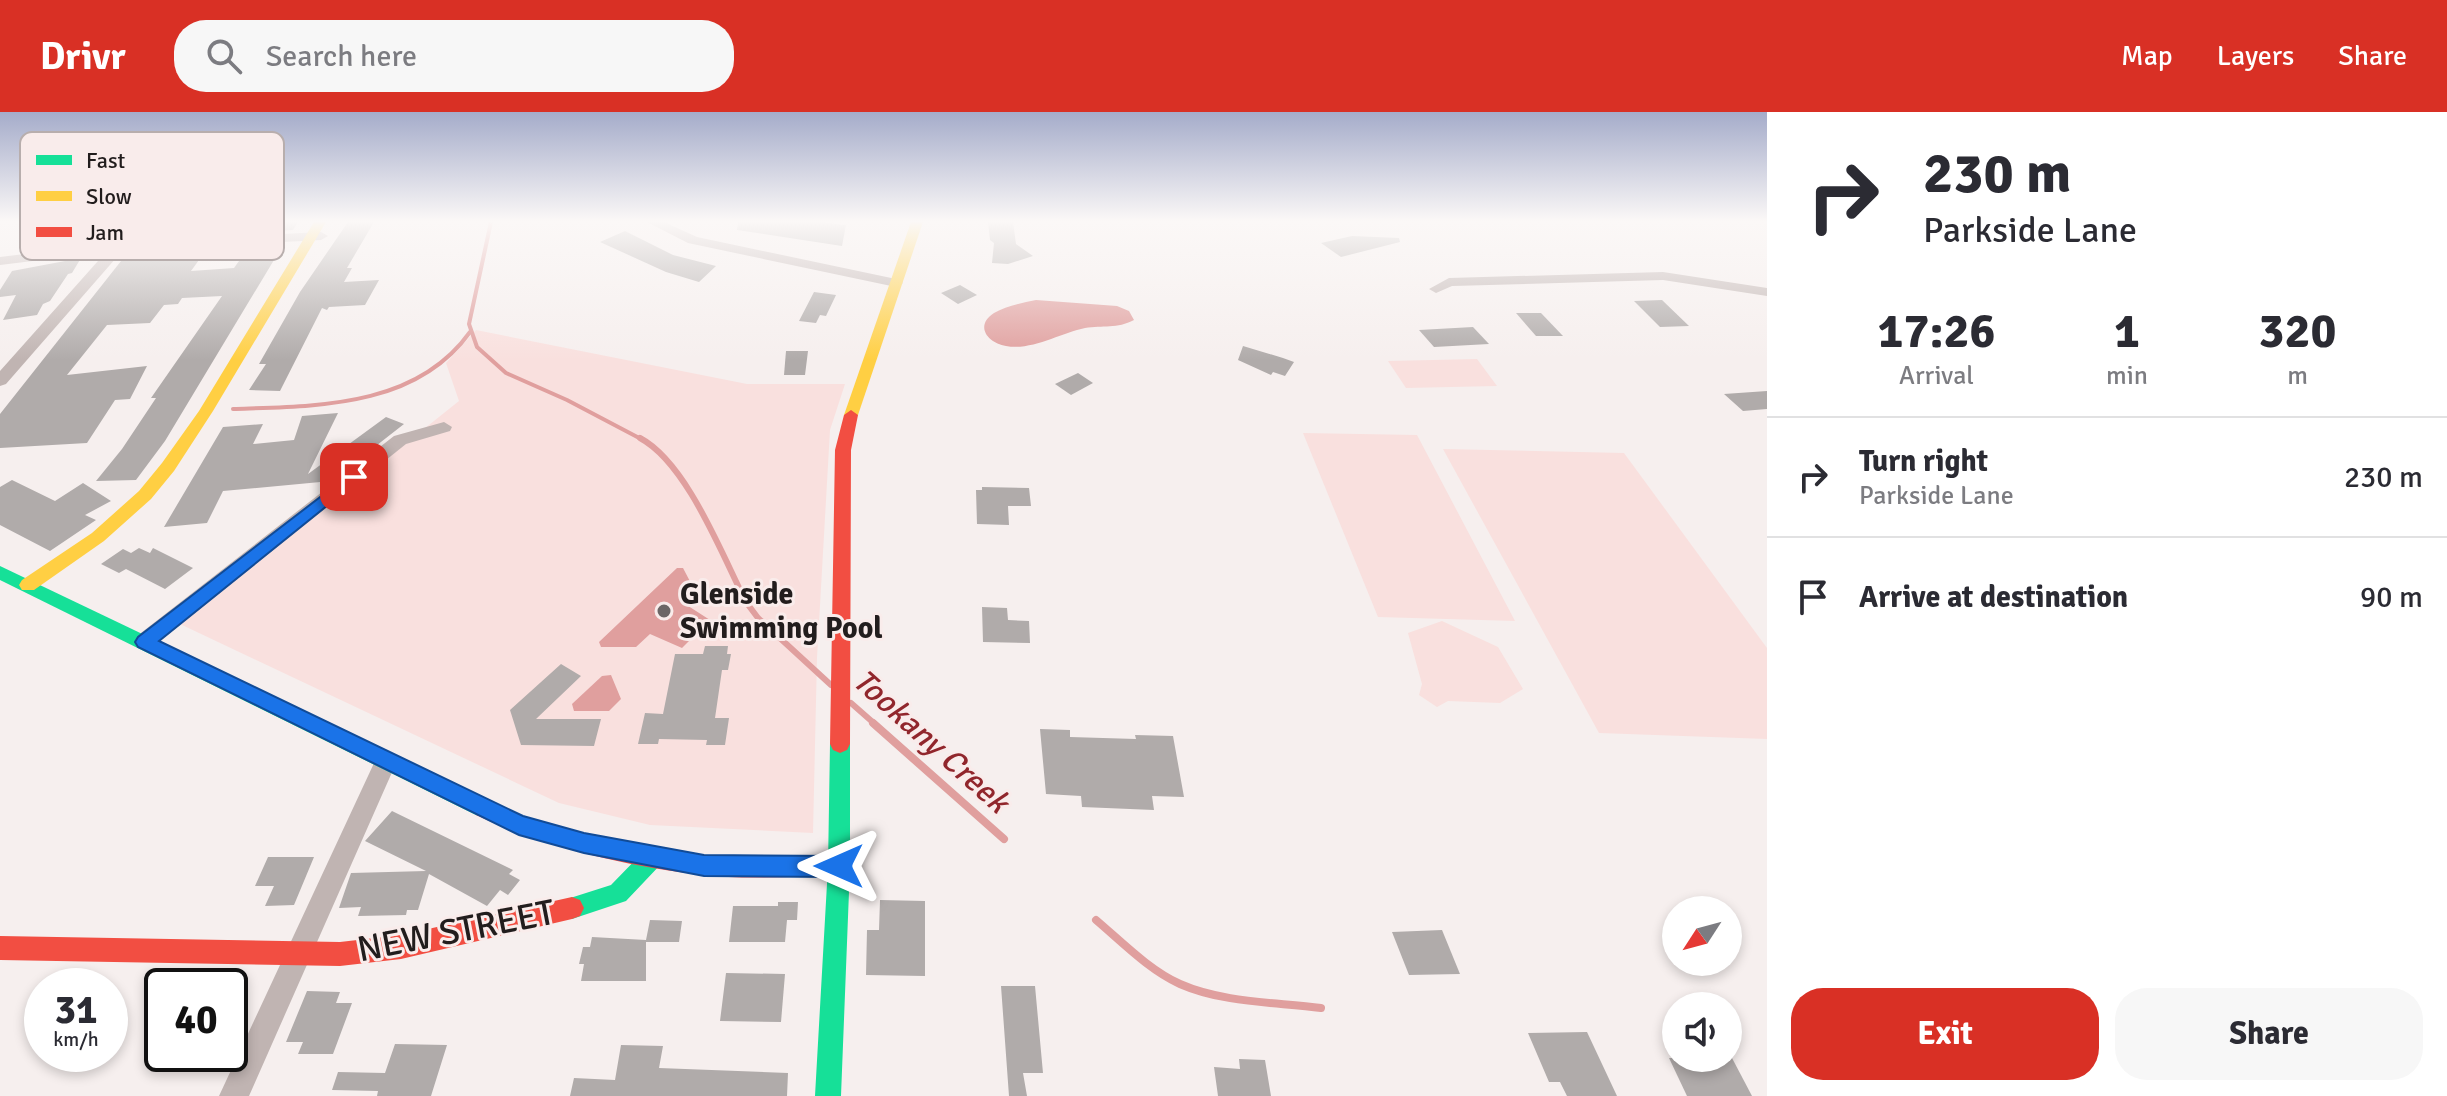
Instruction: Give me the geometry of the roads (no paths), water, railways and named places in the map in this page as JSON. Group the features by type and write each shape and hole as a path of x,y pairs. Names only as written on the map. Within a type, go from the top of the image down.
{"street":[{"path":"0,381 101,268"},
{"path":"28,585 98,537 145,495 206,411 295,268"},
{"path":"825,268 896,283"},
{"path":"828,1096 839,866 843,450 848,424 901,268"},
{"path":"1436,289 1449,282 1663,276 1767,292"},
{"path":"144,642 400,440 444,427"},
{"path":"0,572 519,825 584,843 704,865 839,866"},
{"path":"234,1096 386,761"},
{"name":"NEW STREET","path":"0,948 340,954 401,947 563,912 618,893 654,856"}],"waterway":[{"name":"Tookany Creek","path":"481,268 469,324 477,347 506,373 567,400 642,440"},
{"path":"233,409 330,403 393,389 422,376 448,357 470,332"},
{"name":"Tookany Creek","path":"642,440 657,450 688,488 746,602 758,618 831,685"},
{"name":"Tookany Creek","path":"851,703 876,725"},
{"name":"Tookany Creek","path":"873,723 1004,839"},
{"name":"Tookany Creek","path":"1096,920 1147,963 1180,984 1231,998 1321,1008"}],"place":[{"name":"Glenside Swimming Pool","path":"664,611"}]}
